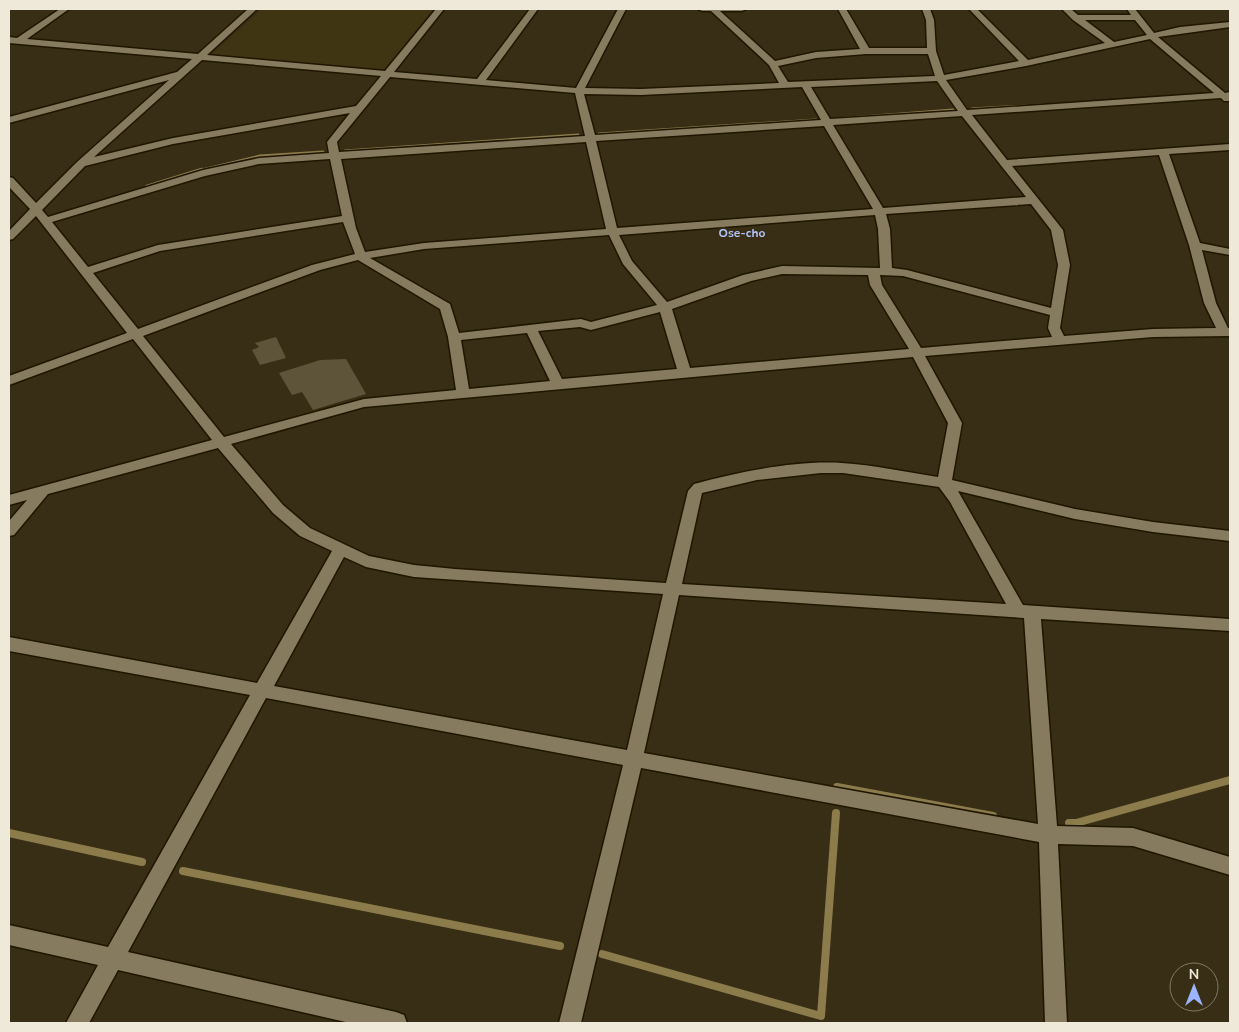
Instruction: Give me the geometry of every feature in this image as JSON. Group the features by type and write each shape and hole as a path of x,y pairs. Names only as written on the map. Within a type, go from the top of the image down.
{"street":[{"path":"14,41 65,9"},
{"path":"10,235 81,164 254,9"},
{"path":"440,9 332,142 348,218 360,256 446,307 454,337 463,393"},
{"path":"480,82 534,9"},
{"path":"622,9 579,91 613,233 627,262 665,307 685,373"},
{"path":"702,9 742,9"},
{"path":"842,9 866,51"},
{"path":"926,9 930,20 932,51 940,78 964,112 1058,230 1064,265 1054,328 1060,340"},
{"path":"973,9 1026,64"},
{"path":"1066,9 1113,46"},
{"path":"1131,9 1153,37 1228,98"},
{"path":"714,10 773,64 784,86"},
{"path":"1076,18 1138,17"},
{"path":"14,41 579,91 641,92 940,78 1026,64 1180,30 1230,24"},
{"path":"773,64 816,55 866,51 932,51"},
{"path":"9,120 180,74"},
{"path":"805,85 880,212 884,229 886,270"},
{"path":"45,221 203,173 259,160 964,112 1228,98"},
{"path":"81,164 173,141 357,109"},
{"path":"1006,163 1230,147"},
{"path":"9,500 364,403 1060,340 1153,333 1227,332 1210,303 1195,245 1162,152"},
{"path":"9,180 14,195 36,209 221,442 278,509 305,532 366,561 414,571 672,590 1230,625"},
{"path":"9,380 316,267 360,256 424,246 1035,200"},
{"path":"86,272 158,248 348,218"},
{"path":"1195,245 1230,252"},
{"path":"454,337 581,323 591,326 665,307 747,278 782,270 886,270 903,272 1056,313"},
{"path":"873,270 876,285 917,352 955,423 944,484 956,499 1025,612 1048,835 1056,1023"},
{"path":"531,329 558,384"},
{"path":"570,1023 634,759 695,491 699,488 757,476 821,468 843,468 944,484 1075,514 1153,527 1230,536"},
{"path":"9,531 43,491"},
{"path":"77,1023 340,550"},
{"path":"9,644 1048,835 1133,837 1230,866"},
{"path":"9,935 112,958 356,1019 396,1023"}],"shaded area":[{"path":"262,9 433,9 384,70 380,71 215,56 212,54"}],"building":[{"path":"276,337 286,358 260,365 252,350 259,347 255,343"},
{"path":"346,359 366,394 313,410 302,392 292,395 279,373 320,360"}],"waterway":[{"path":"972,109 1090,102"},
{"path":"836,119 953,110"},
{"path":"599,134 816,120"},
{"path":"345,151 578,135"},
{"path":"202,170 260,156 323,152"},
{"path":"147,187 202,170"},
{"path":"1069,823 1076,823 1230,780"},
{"path":"837,787 993,816"},
{"path":"602,954 821,1016 836,813"},
{"path":"9,833 142,862"},
{"path":"183,871 560,946"}],"district":[{"name":"Ose-cho","path":"742,233"}]}
